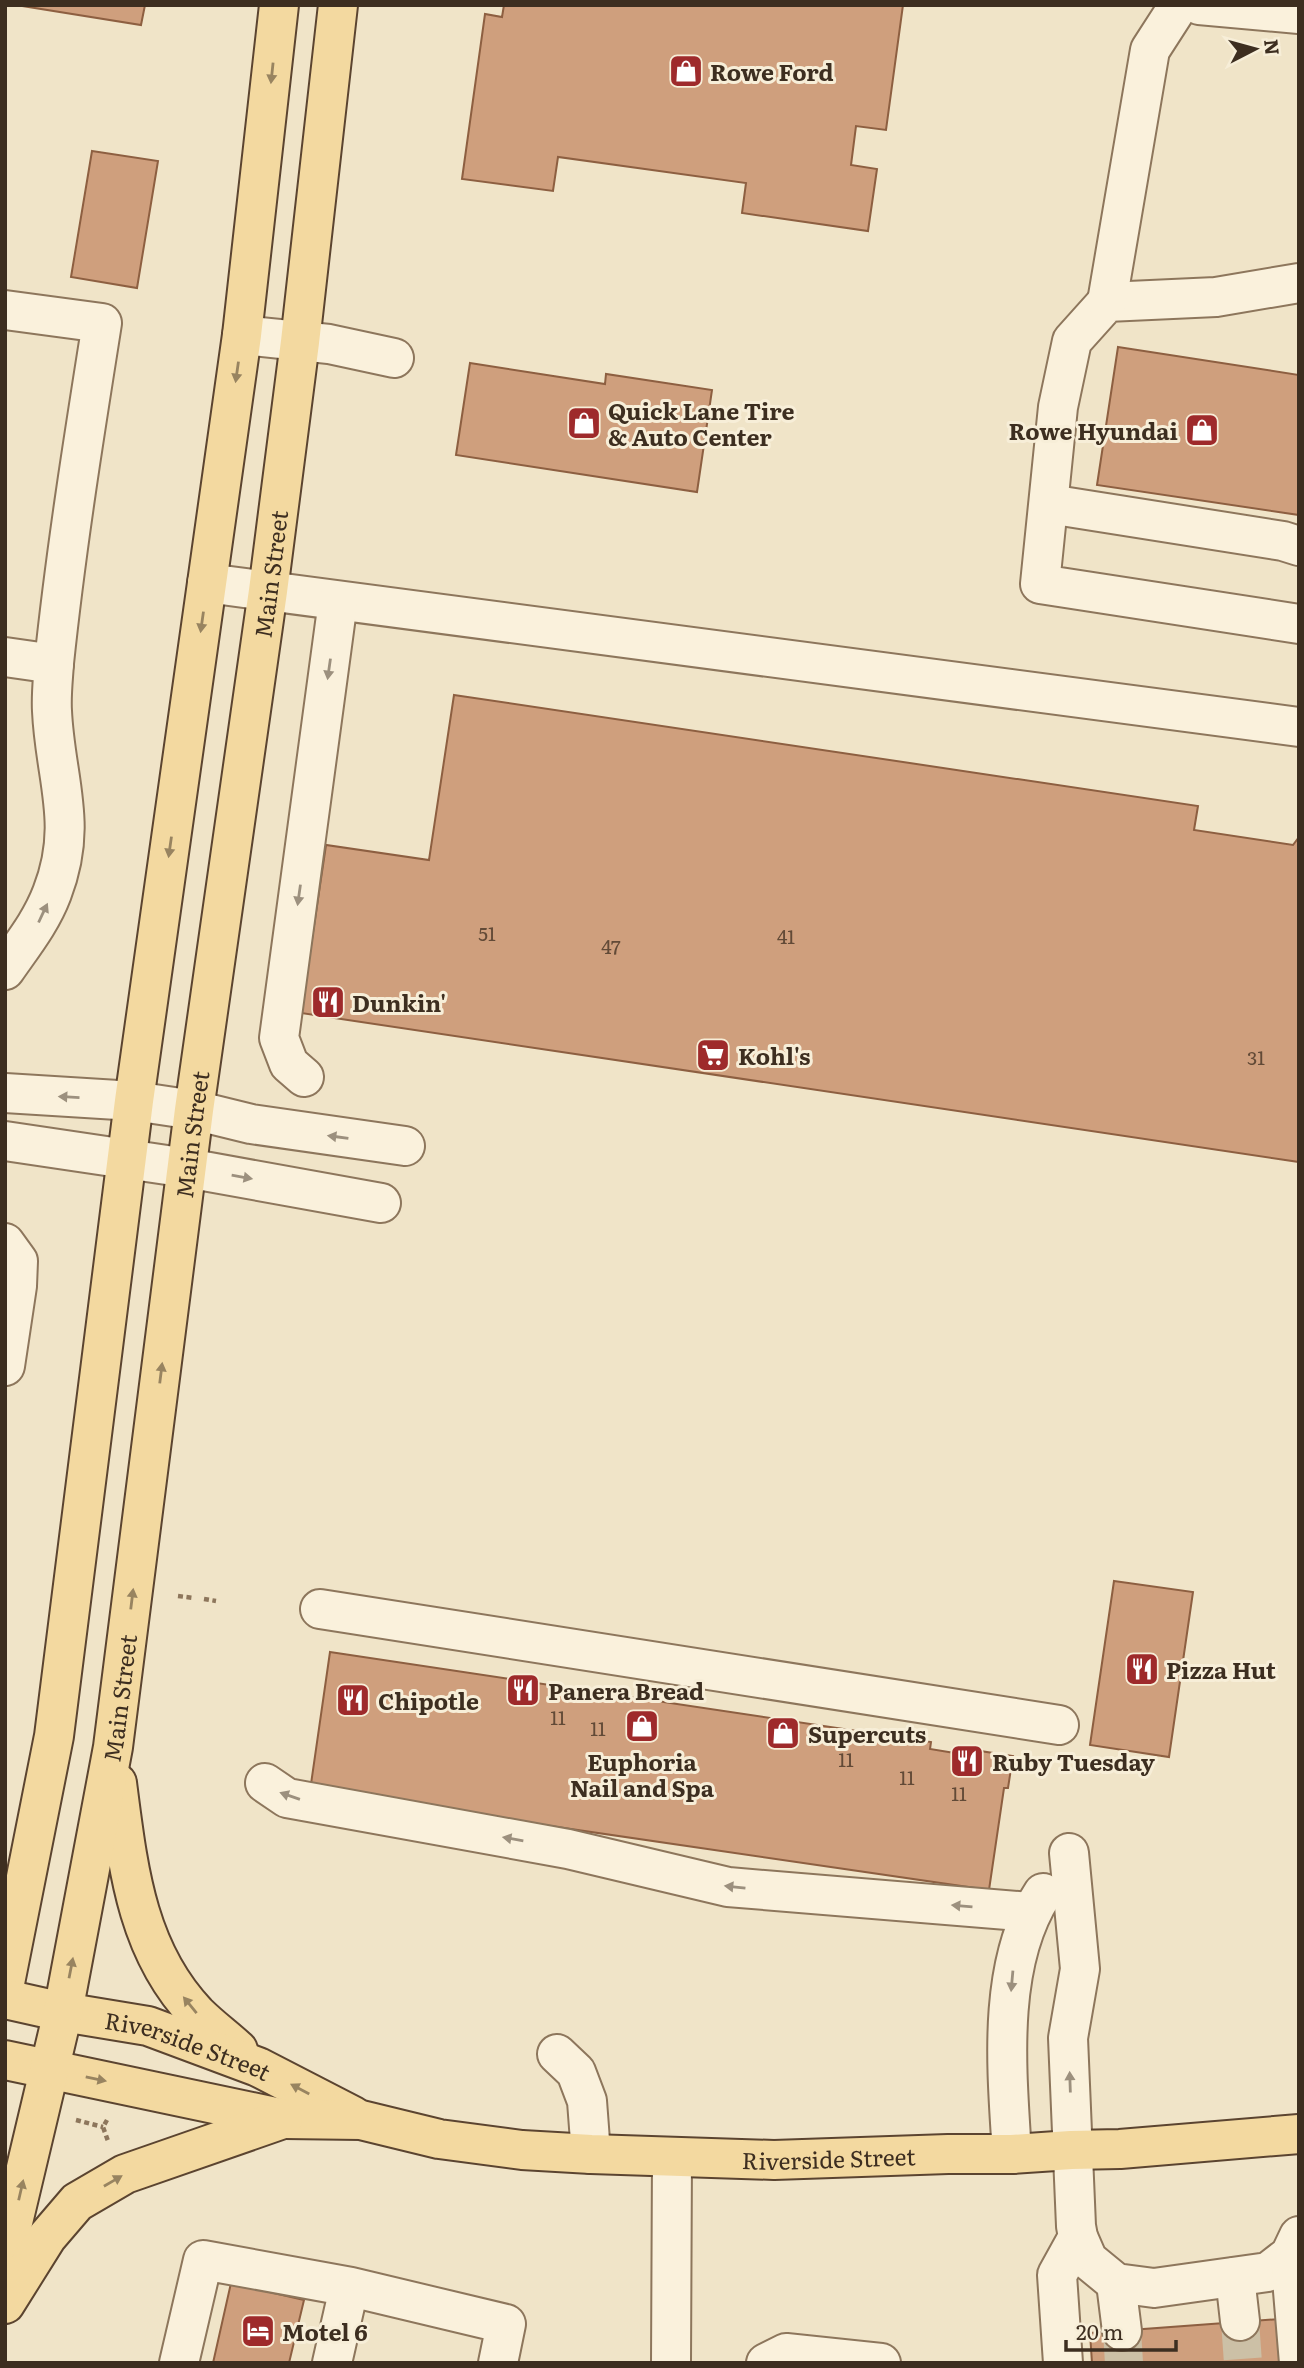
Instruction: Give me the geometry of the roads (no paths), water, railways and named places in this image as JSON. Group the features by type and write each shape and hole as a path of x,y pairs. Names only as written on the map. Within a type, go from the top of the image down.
{"main road":[{"path":"5,1983 54,1736 126,1159 242,335 279,5"},
{"name":"Main Street","path":"5,2256 63,2012 113,1748 194,1110 268,591 300,342 338,5"},
{"path":"113,1748 128,1867 135,1900 155,1954 176,1988 197,2014 258,2067"},
{"name":"Riverside Street","path":"5,1999 148,2026 258,2067 361,2120"},
{"name":"Riverside Street","path":"5,2060 285,2119 361,2120 439,2139 522,2150 591,2154 774,2160 1012,2154 1120,2149 1299,2134"},
{"path":"5,2304 47,2237 77,2202 125,2174 285,2119"}],"lane":[{"path":"1179,5 1150,50 1107,302 1072,341 1058,407 1040,584 1299,624"},
{"path":"1199,5 1299,14"},
{"path":"1107,302 1216,297 1299,283"},
{"path":"5,310 102,323 81,455 54,664 52,710 66,824 64,854 52,893 35,930 5,970"},
{"path":"242,335 329,344 394,358"},
{"path":"1049,504 1283,541 1299,546"},
{"path":"207,583 1299,727"},
{"path":"304,1077 289,1064 279,1038 338,601"},
{"path":"5,657 54,664"},
{"path":"12,1088 134,1101 194,1110 251,1124 405,1146"},
{"path":"5,1141 187,1168 382,1203"},
{"path":"5,1244 18,1261 5,1366"},
{"path":"320,1609 1059,1725"},
{"path":"265,1783 287,1798 568,1849 728,1887 1030,1912"},
{"path":"1012,2154 1007,2081 1013,1967 1030,1912 1069,1853 1080,1969 1068,2038 1072,2150 1077,2237 1088,2260 1116,2283 1154,2288 1268,2272 1294,2246"},
{"path":"557,2054 576,2072 587,2101 591,2154"},
{"path":"671,2363 672,2158"},
{"path":"1063,2363 1057,2275 1077,2237"},
{"path":"1294,2246 1299,2363"},
{"path":"179,2363 203,2260 349,2288 506,2324 498,2363"},
{"path":"1235,2277 1240,2322"},
{"path":"1116,2283 1122,2331"},
{"path":"332,2363 349,2288"},
{"path":"766,2363 786,2353 881,2363"}],"tunnel":[{"path":"1240,2321 1243,2363"},
{"path":"1122,2331 1124,2363"}],"place":[{"name":"Rowe Ford","path":"686,71"},
{"name":"Quick Lane Tire & Auto Center","path":"584,423"},
{"name":"Rowe Hyundai","path":"1202,430"},
{"name":"Dunkin'","path":"328,1002"},
{"name":"Kohl's","path":"713,1055"},
{"name":"Pizza Hut","path":"1142,1669"},
{"name":"Panera Bread","path":"523,1690"},
{"name":"Chipotle","path":"353,1700"},
{"name":"Euphoria Nail and Spa","path":"642,1726"},
{"name":"Supercuts","path":"783,1733"},
{"name":"Ruby Tuesday","path":"967,1761"},
{"name":"Motel 6","path":"258,2331"}]}
